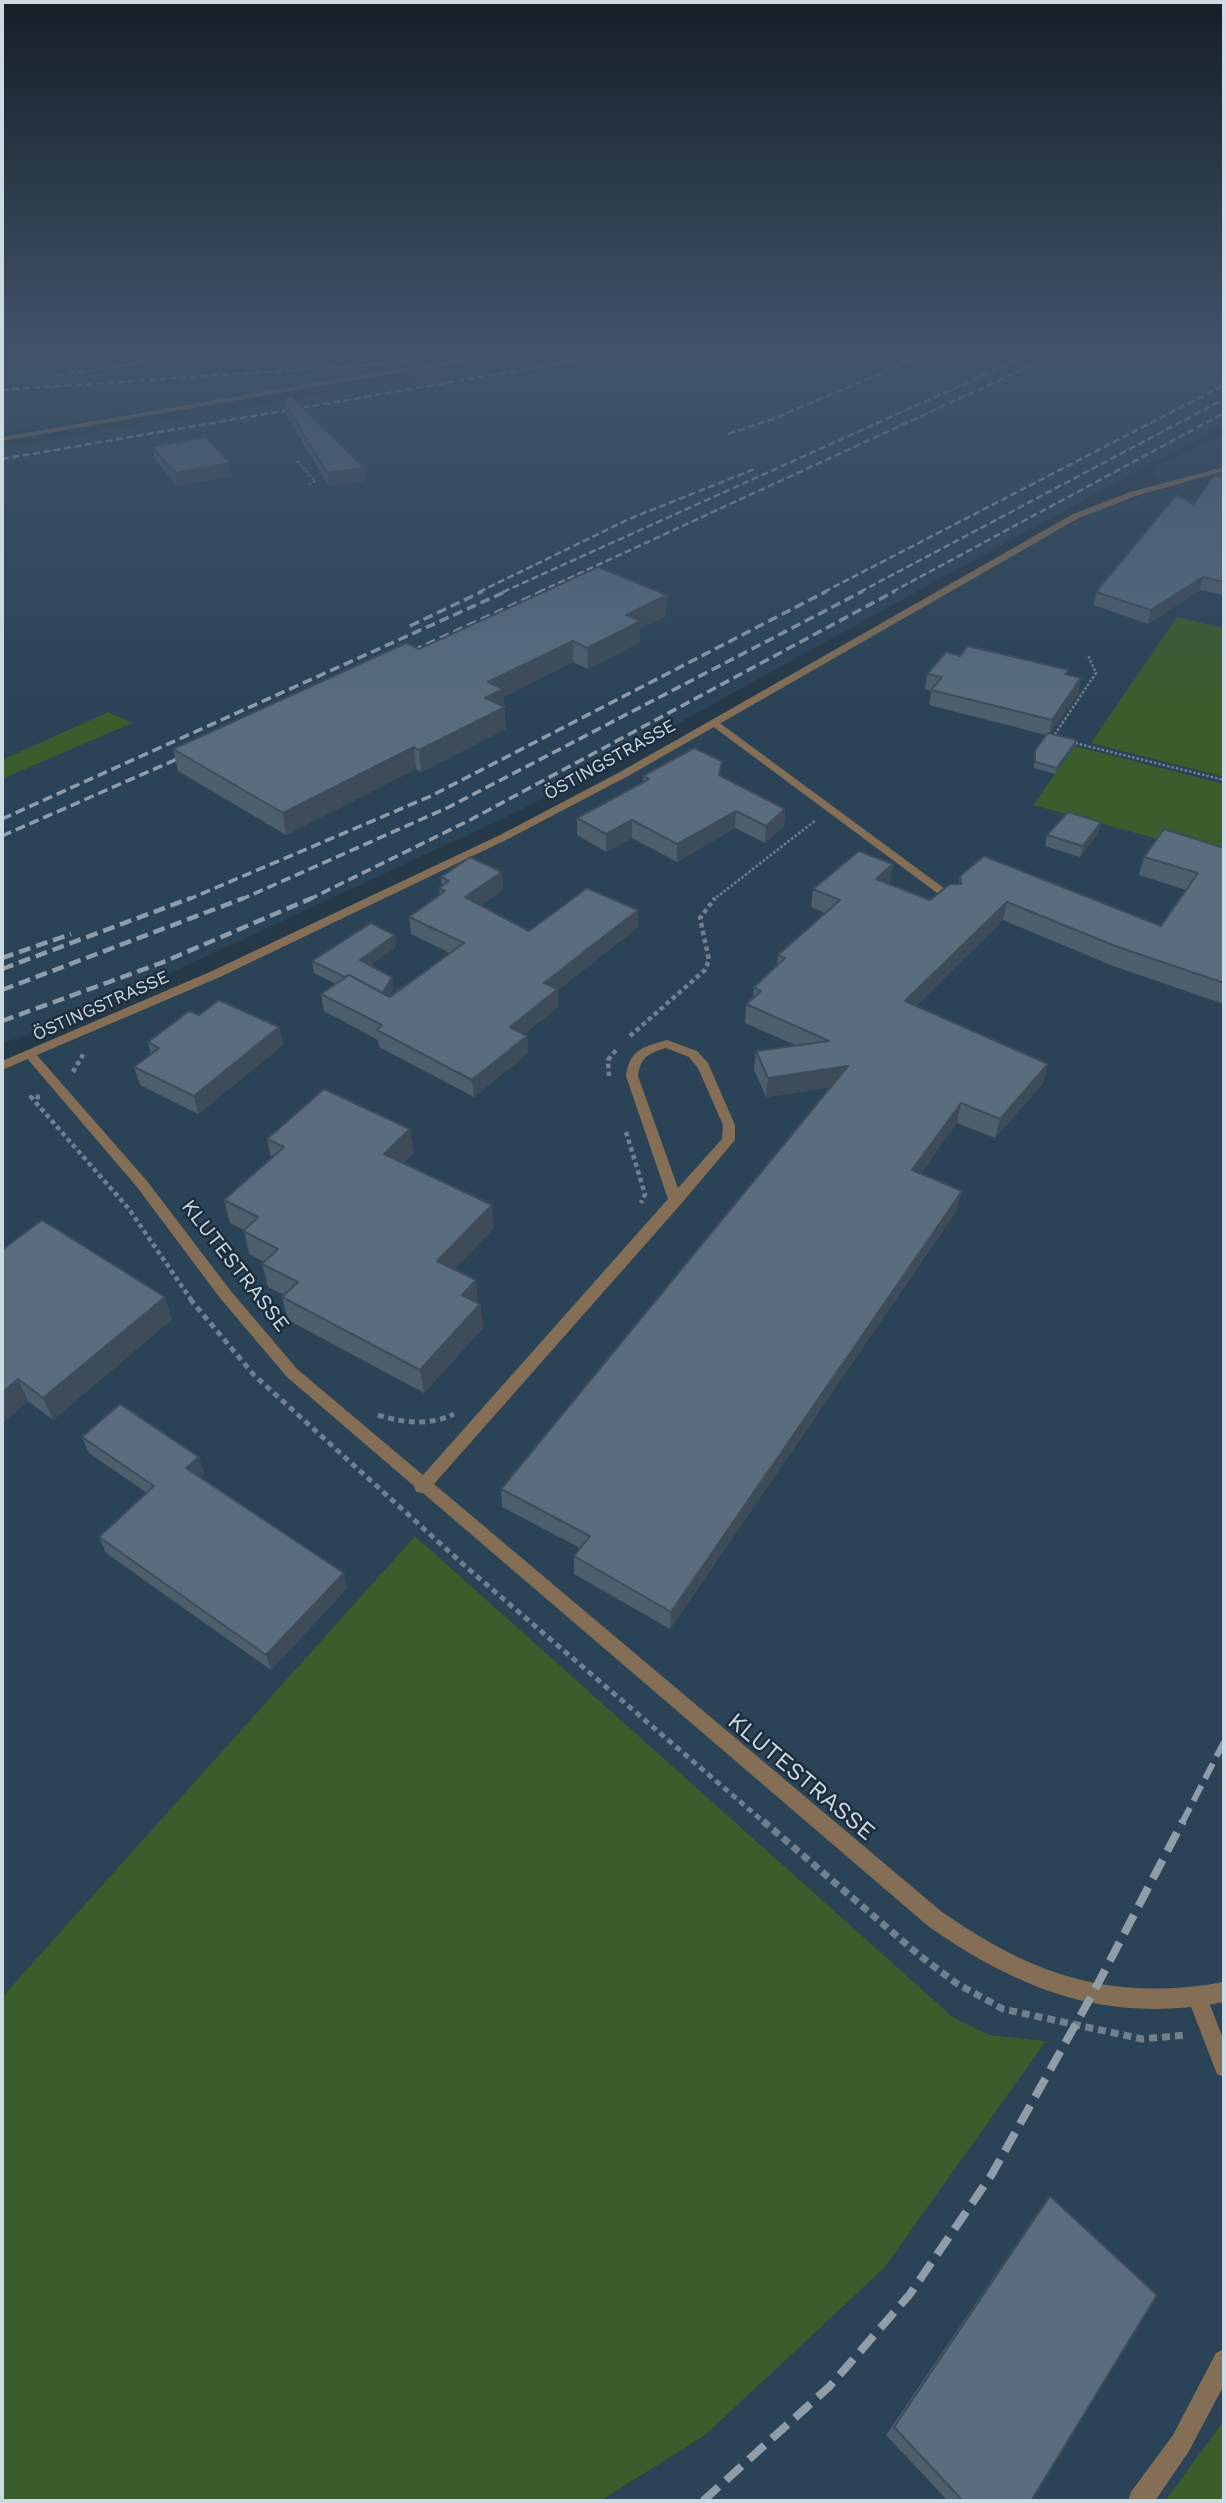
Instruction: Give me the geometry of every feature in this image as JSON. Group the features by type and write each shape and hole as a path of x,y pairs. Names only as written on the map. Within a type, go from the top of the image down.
{"street":[{"name":"ÖSTINGSTRASSE","path":"2,1066 31,1056 404,886 562,807 714,723 1053,527 1125,497 1214,472"},
{"path":"714,723 952,900"},
{"path":"422,1487 676,1201 727,1140 729,1125 704,1066 693,1054 667,1044 646,1049 634,1061 632,1076 676,1201"},
{"name":"KLUTESTRASSE","path":"31,1056 142,1184 225,1294 292,1373 870,1868 960,1938 987,1955 1035,1976 1092,1995 1140,2000 1198,1999 1224,1992"},
{"path":"1198,1999 1224,2067"},
{"path":"1140,2501 1181,2443 1224,2361"}],"path":[{"path":"307,472 315,481 308,485"},
{"path":"1053,737 1096,673 1088,655"},
{"path":"1043,740 1053,737 1224,780"},
{"path":"612,1085 608,1060 705,970 709,960 700,918 709,903 830,808"},
{"path":"623,1122 645,1194 633,1212"},
{"path":"340,1415 364,1412 395,1420 433,1421 452,1416 463,1408"}],"shaded area":[{"path":"2,472 1137,472 521,810 52,1028 2,1043"},
{"path":"1154,472 1224,472 1224,2420 1165,2501 600,2501 704,2436 1046,2041 990,2035 954,2018 415,1536 2,1997 2,1066 73,1041 421,880 1093,512 1163,489"}],"green space":[{"path":"1177,617 1224,628 1224,777 1091,743"},
{"path":"108,712 132,723 2,779 2,760"},
{"path":"1075,746 1224,784 1224,857 1033,805"},
{"path":"415,1536 954,2018 990,2035 1046,2041 884,2268 704,2436 600,2501 2,2501 2,1997"},
{"path":"1224,2420 1224,2501 1165,2501"}],"building":[{"path":"1214,475 1224,477 1224,582 1203,577 1151,610 1096,592 1176,495 1194,504"},
{"path":"598,567 667,595 626,615 641,621 587,648 573,641 488,682 503,689 485,698 505,707 419,750 414,747 283,813 173,749 406,643 419,649"},
{"path":"968,646 1069,670 1065,674 1081,678 1052,720 931,690 942,677 927,674 946,652 960,656"},
{"path":"1048,733 1077,740 1057,768 1035,762 1035,750"},
{"path":"694,748 722,761 719,775 785,809 766,826 736,811 677,844 632,820 606,834 577,818 649,779 643,776"},
{"path":"1068,812 1101,822 1083,846 1047,835"},
{"path":"1164,829 1224,848 1224,983 1118,947 1007,902 905,1001 1048,1064 1000,1119 961,1103 912,1170 962,1191 671,1612 574,1556 590,1536 501,1489 848,1066 768,1078 756,1051 829,1041 746,1004 761,991 754,987 785,958 778,955 840,900 813,889 859,851 893,864 876,879 930,900 950,884 961,884 960,876 984,856 1161,926 1198,873 1144,857"},
{"path":"470,857 502,872 465,897 529,931 587,888 638,910 544,983 558,989 510,1027 527,1036 472,1080 377,1030 382,1025 321,994 349,975 390,997 464,943 409,917 445,891 439,888 449,881 441,877"},
{"path":"371,923 395,935 360,960 392,977 383,993 349,975 345,977 312,961"},
{"path":"219,1000 279,1027 194,1096 134,1067 159,1048 148,1042 189,1011 199,1015"},
{"path":"324,1089 410,1129 384,1154 492,1205 437,1261 476,1280 462,1295 480,1304 420,1370 282,1297 298,1282 262,1264 278,1249 243,1231 258,1217 224,1200 284,1147 267,1139"},
{"path":"42,1220 165,1297 43,1398 18,1379 2,1393 2,1250"},
{"path":"120,1404 199,1457 186,1468 344,1573 266,1655 99,1537 154,1486 82,1437"},
{"path":"1050,2196 1157,2295 1031,2501 963,2501 894,2427"}],"railway":[{"path":"479,592 629,519 747,472"},
{"path":"503,592 769,472"},
{"path":"539,592 800,472"},
{"path":"824,592 1056,472"},
{"path":"860,592 1087,472"},
{"path":"892,592 1115,472"},
{"path":"410,626 483,591"},
{"path":"2,819 507,591"},
{"path":"399,657 543,591"},
{"path":"187,900 431,796 827,591"},
{"path":"240,900 449,807 863,591"},
{"path":"308,900 470,820 895,591"},
{"path":"2,836 193,752"},
{"path":"2,969 191,898"},
{"path":"2,990 244,898"},
{"path":"2,1021 161,963 312,898"},
{"path":"2,958 71,934"},
{"path":"1182,1823 1224,1742"},
{"path":"703,2501 830,2386 910,2294 992,2174 1092,1995 1183,1821"}]}
